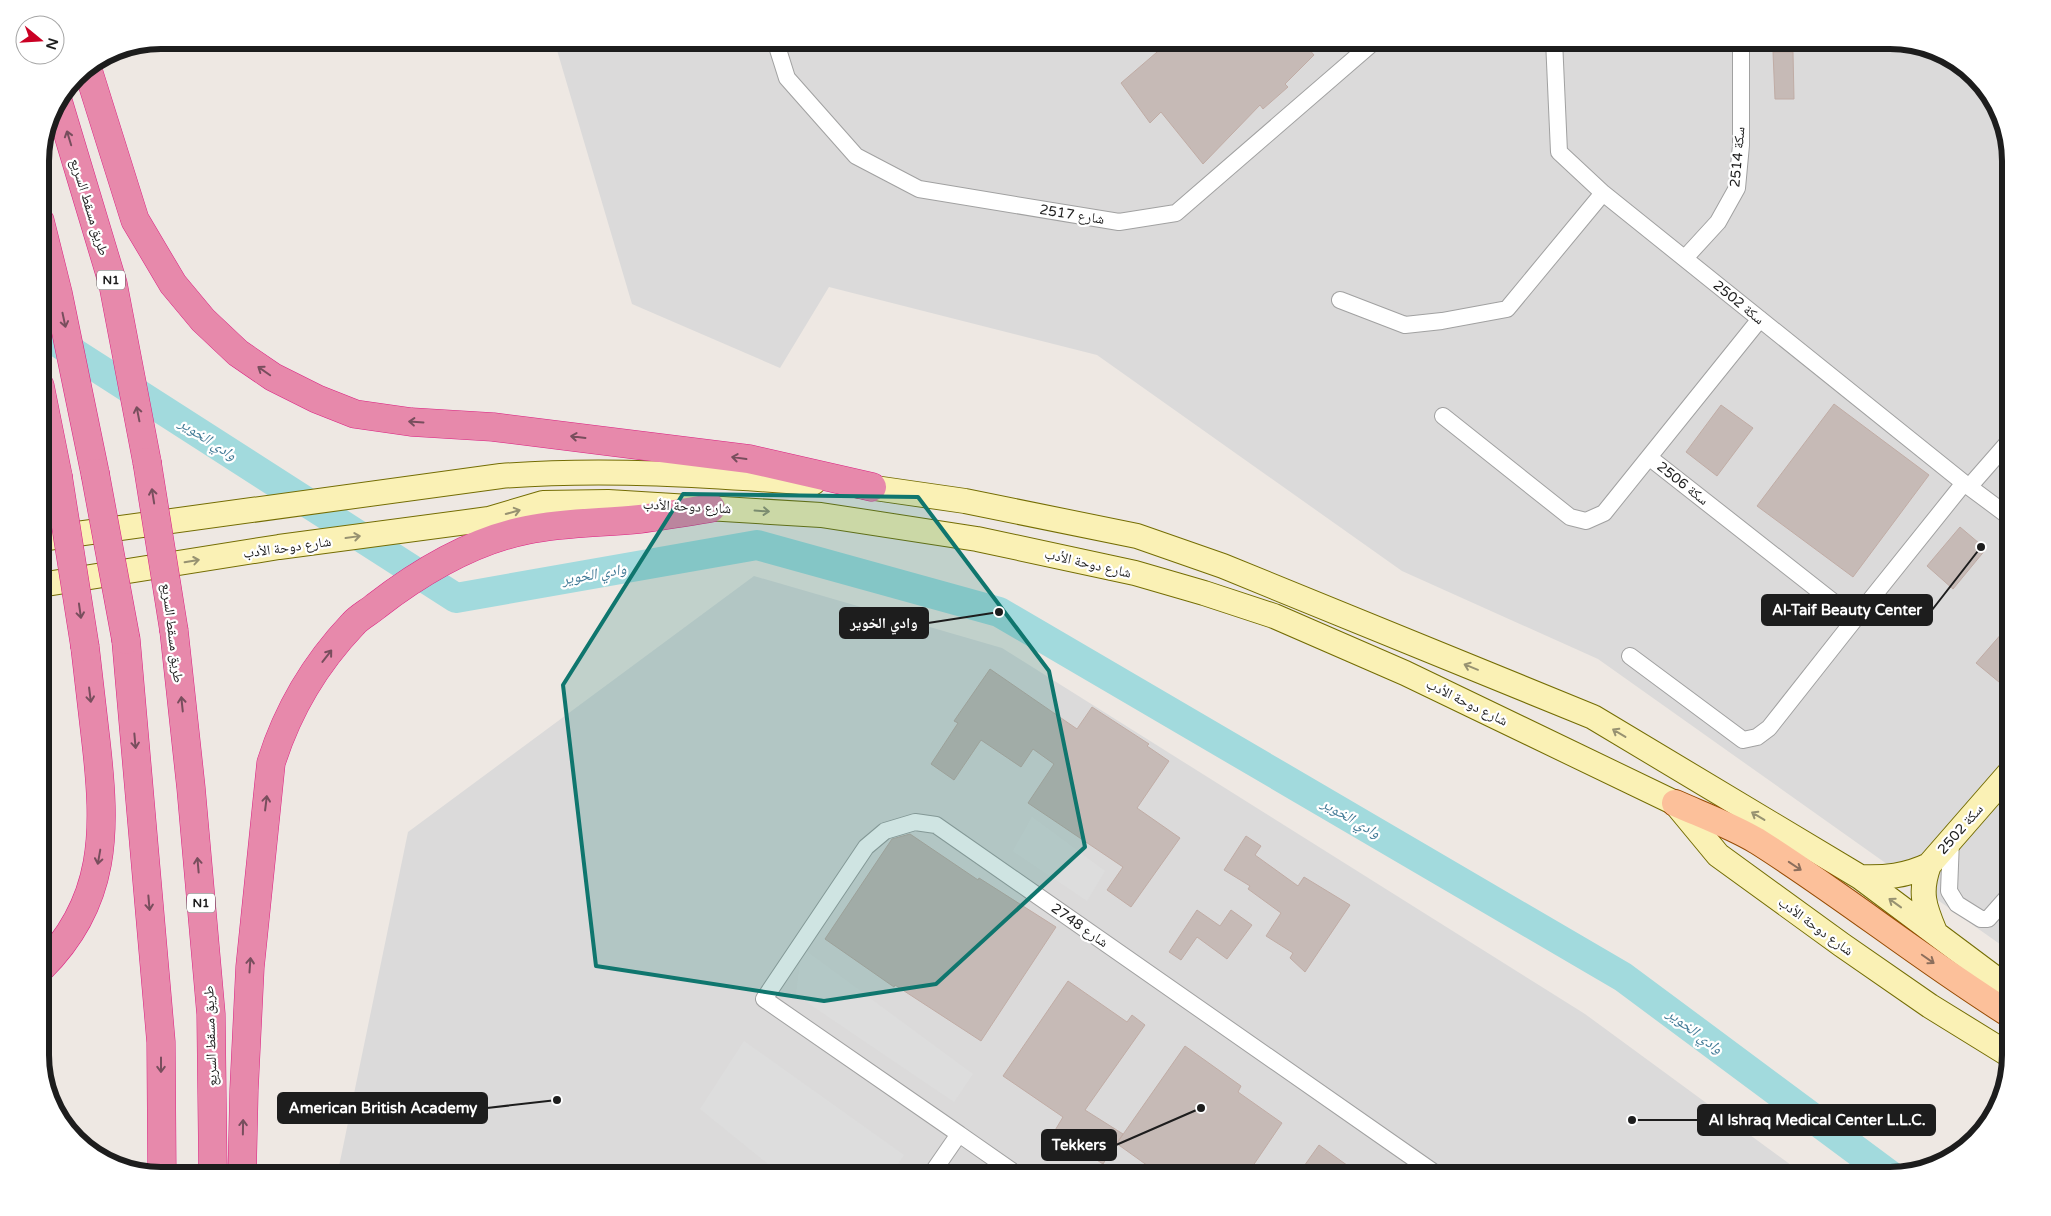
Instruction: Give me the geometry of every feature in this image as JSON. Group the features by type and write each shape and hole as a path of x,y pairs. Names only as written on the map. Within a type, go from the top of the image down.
{"highway":[{"path":"89,75 129,202 140,228 173,284 204,320 238,352 273,378 316,399 355,414 410,422 493,427 749,459 872,487"},
{"name":"طريق مسقط السريع","path":"61,111 113,284 148,462 174,631 191,788 211,1014 213,1167"},
{"path":"49,257 60,302 95,474 126,640 161,1042 162,1167"},
{"path":"49,431 85,647 102,822 99,859 89,895 75,926 49,961"},
{"path":"242,1167 250,967 271,763 280,735 292,708 324,660 354,623 396,591 436,565 494,539 525,530 560,524 639,519 711,508"}],"main road":[{"path":"49,539 491,477 558,472 726,476 872,487 965,501 1137,536 1223,566 1593,717 1860,877 2002,983"},
{"name":"شارع دوحة الأدب","path":"49,584 279,548 489,519 543,504 608,502 821,515 977,539 1135,573 1204,592 1274,616 1405,672 1675,803 1718,855 1930,1006 2002,1050"},
{"name":"سكة 2502","path":"1929,865 2002,781"},
{"path":"1675,803 1755,840 1835,893 1977,994 2002,1009"},
{"path":"1860,877 1896,876 1913,872 1929,865"},
{"path":"1929,865 1922,882 1923,900 1935,932"}],"street":[{"name":"2517 شارع","path":"778,49 787,78 856,156 919,189 1119,222 1176,213 1366,49"},
{"name":"2502 سكة","path":"1554,49 1559,152 1603,193 2002,511"},
{"name":"سكة 2514","path":"1685,258 1718,222 1737,188 1741,145 1741,49"},
{"path":"1340,300 1405,325 1442,321 1507,309 1603,193"},
{"name":"سكة 2506","path":"1760,319 1650,458 1855,618"},
{"path":"1443,416 1570,517 1586,521 1604,513 1650,458"},
{"path":"1630,656 1743,740 1757,737 1769,728 1855,618 1967,485 2002,448"},
{"name":"شارع 2748","path":"959,1134 764,999 866,847 885,831 915,822 936,825 1426,1167"},
{"path":"1951,840 1949,891 1957,904 1981,919 1988,919 2002,903"},
{"path":"936,1167 959,1134 1006,1167"}],"highlighted area":[{"path":"683,494 918,497 1049,671 1085,847 936,984 824,1001 596,966 563,685"}],"shaded area":[{"path":"557,49 1890,49 1905,50 1933,57 1958,72 1983,98 1991,111 1996,125 2002,153 2002,946 1598,659 1402,571 1097,355 829,287 780,368 632,304"},
{"path":"754,576 1002,648 1585,1014 1794,1167 339,1167 408,832"},
{"path":"1032,817 1105,871 1087,901 1013,851"},
{"path":"802,948 973,1074 954,1102 796,995"},
{"path":"744,1041 904,1155 896,1167 772,1167 700,1109"}],"building":[{"path":"1161,49 1309,49 1314,55 1285,84 1288,87 1263,109 1260,105 1203,164 1161,112 1150,123 1121,83"},
{"path":"1773,52 1793,52 1794,99 1775,99"},
{"path":"1834,404 1929,475 1853,577 1757,506"},
{"path":"1721,405 1753,428 1717,476 1686,452"},
{"path":"1960,527 1986,549 1953,589 1927,566"},
{"path":"2002,633 2002,685 1976,663"},
{"path":"990,669 1077,729 1092,707 1149,744 1147,746 1169,761 1137,808 1180,838 1131,907 1107,890 1123,867 1028,803 1054,764 1033,749 1021,767 981,740 954,780 931,764 958,723 954,721"},
{"path":"910,834 978,880 979,878 1056,927 981,1041 895,985 894,987 825,939 892,839"},
{"path":"1246,836 1261,846 1255,855 1298,886 1304,877 1350,905 1305,972 1290,958 1293,953 1266,936 1281,913 1248,889 1250,886 1224,870"},
{"path":"1197,910 1220,926 1231,910 1252,925 1227,959 1197,937 1181,960 1169,952"},
{"path":"1068,981 1127,1022 1132,1015 1145,1025 1085,1110 1123,1134 1117,1143 1185,1046 1241,1086 1238,1092 1282,1123 1252,1167 1149,1167 1116,1143 1103,1164 1054,1132 1063,1117 1003,1076"},
{"path":"1319,1145 1350,1167 1303,1167"}],"waterway":[{"name":"وادي الخوير","path":"49,337 456,598 757,545 999,612 1623,977 1879,1167"}],"place":[{"name":"Al-Taif Beauty Center","path":"1981,547"},
{"name":"وادي الخوير","path":"999,612"},
{"name":"American British Academy","path":"557,1100"},
{"name":"Tekkers","path":"1201,1108"},
{"name":"Al Ishraq Medical Center L.L.C.","path":"1632,1120"}]}
